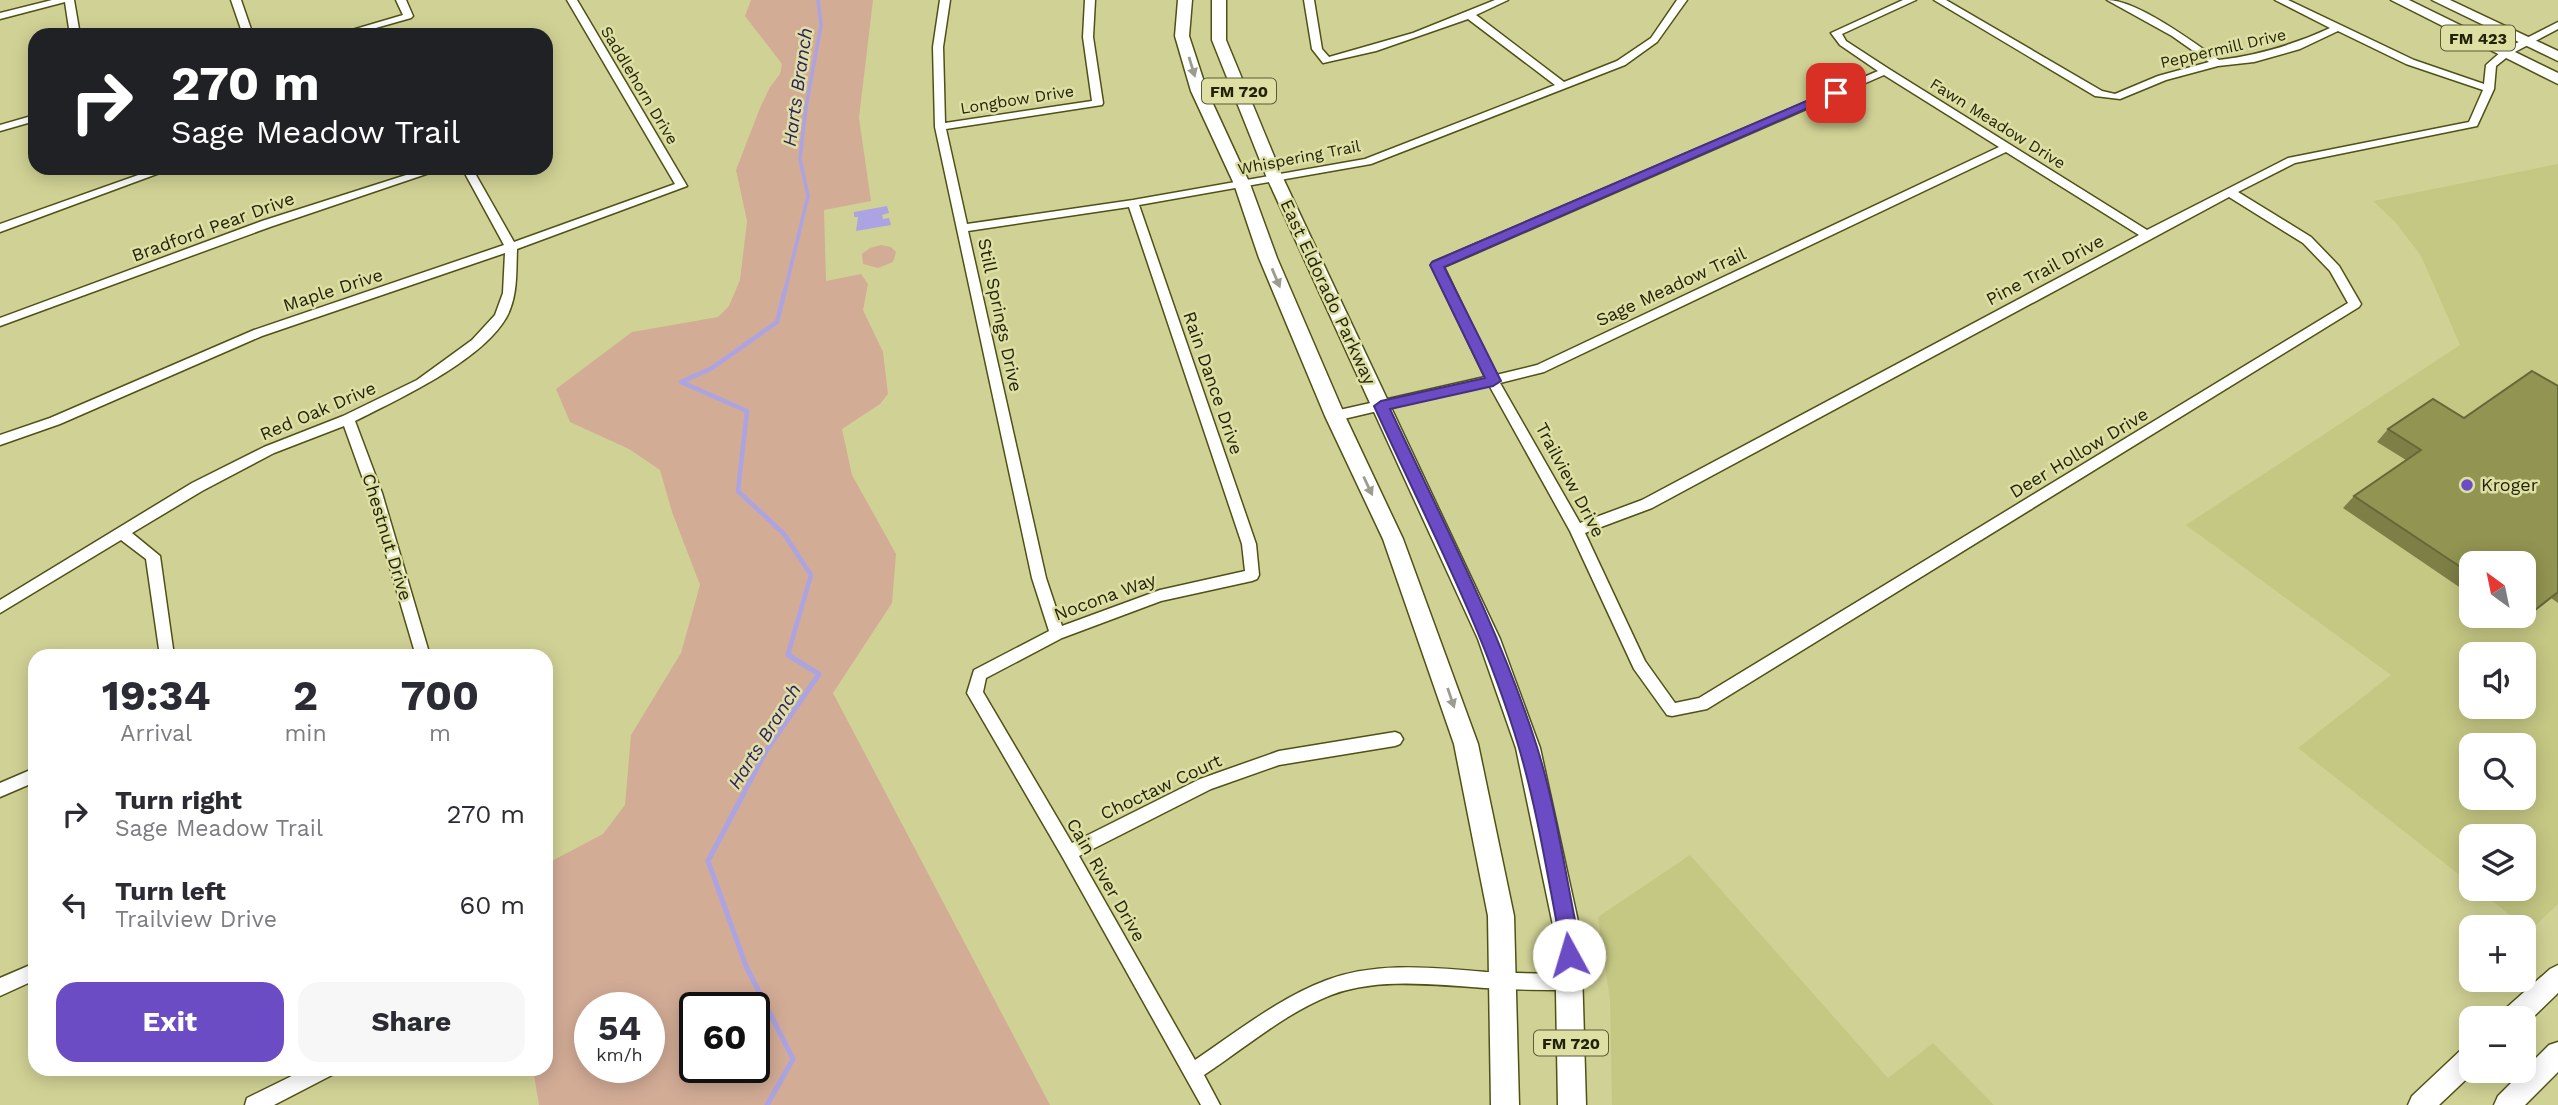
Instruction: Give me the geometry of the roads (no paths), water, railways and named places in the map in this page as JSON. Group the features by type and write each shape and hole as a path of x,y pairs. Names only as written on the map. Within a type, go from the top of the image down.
{"main road":[{"name":"East Eldorado Parkway","path":"1185,0 1182,36 1196,80 1242,184 1268,258 1335,416 1393,539 1466,744 1501,916 1505,1105"},
{"name":"East Eldorado Parkway","path":"1219,0 1219,40 1275,178 1489,639 1528,748 1544,809 1568,935 1572,1105"},
{"name":"FM 423","path":"2398,0 2558,79"},
{"name":"FM 423","path":"2439,0 2558,57"},
{"path":"2527,1006 2558,977"},
{"path":"2507,1105 2558,1054"},
{"path":"2421,1105 2459,1069"}],"street":[{"path":"0,16 63,0"},
{"path":"69,0 74,28"},
{"path":"236,0 246,28"},
{"path":"365,28 408,16 401,0"},
{"name":"Saddlehorn Drive","path":"572,0 681,186"},
{"name":"Still Springs Drive","path":"945,0 940,20 936,67 940,127 1039,578 1058,634"},
{"name":"Longbow Drive","path":"940,127 1098,103 1088,37 1090,0"},
{"path":"1308,0 1317,49 1327,61 1351,56 1469,15 1503,0"},
{"name":"Whispering Trail","path":"963,228 1133,203 1367,162 1621,63 1654,40 1682,0"},
{"name":"Fawn Meadow Drive","path":"1911,0 1836,33 1843,43 1885,71 2147,235"},
{"name":"Peppermill Drive","path":"1939,0 2099,94 2116,97 2162,78 2217,63 2254,59 2296,47 2337,28"},
{"path":"2112,0 2175,34 2217,63"},
{"path":"2280,0 2410,62 2488,89"},
{"path":"1469,15 1563,86"},
{"path":"2507,52 2558,25"},
{"name":"Pine Trail Drive","path":"1577,530 1647,504 2292,160 2473,124 2488,89 2491,65 2507,52"},
{"name":"Trailview Drive","path":"1672,710 1639,665 1577,530 1493,381 1437,265 1885,71"},
{"path":"0,128 28,120"},
{"name":"Sage Meadow Trail","path":"1335,416 1540,369 2007,147"},
{"path":"0,228 148,175"},
{"name":"Bradford Pear Drive","path":"0,322 267,225 418,175"},
{"path":"471,175 511,247"},
{"name":"Maple Drive","path":"0,440 55,421 258,333 681,186"},
{"name":"Deer Hollow Drive","path":"1672,710 1702,704 2355,304 2336,269 2307,240 2231,192"},
{"name":"Rain Dance Drive","path":"1133,203 1249,544 1252,575"},
{"name":"Red Oak Drive","path":"0,607 120,532 242,463 305,434 348,419 421,383 463,354 500,317 509,293 511,247"},
{"name":"Chestnut Drive","path":"348,419 375,493 421,649"},
{"path":"120,532 153,556 166,649"},
{"name":"Nocona Way","path":"979,674 1058,634 1160,596 1252,575"},
{"name":"Cain River Drive","path":"979,674 975,692 1211,1105"},
{"name":"Choctaw Court","path":"1069,853 1206,784 1279,758 1395,739"},
{"path":"0,790 28,778"},
{"path":"0,987 28,974"},
{"path":"1193,1072 1299,1002 1329,988 1360,979 1399,975 1571,982"},
{"path":"254,1105 312,1076"}],"waterway":[{"name":"Harts Branch","path":"785,291 808,196 800,159 806,107 821,25 818,0"},
{"name":"Harts Branch","path":"785,290 777,322 712,368 681,382 747,411 738,491 784,534 811,575 788,654"},
{"name":"Harts Branch","path":"767,1105 793,1059 746,966 708,861 766,751 819,674 788,655 789,652"}],"place":[{"name":"Kroger","path":"2467,485"}]}
